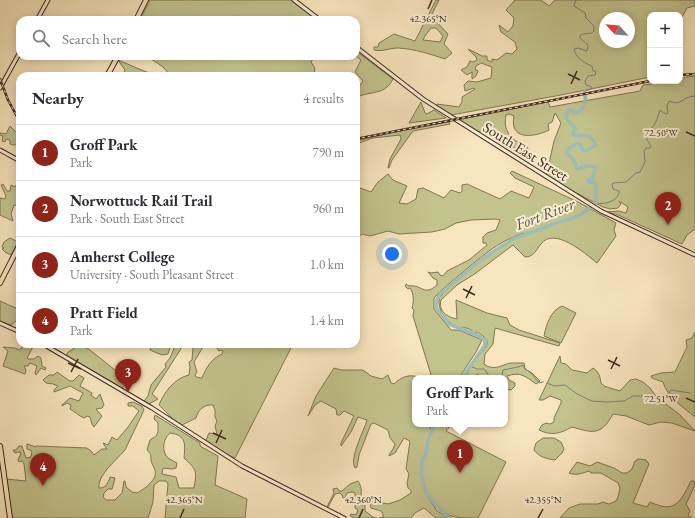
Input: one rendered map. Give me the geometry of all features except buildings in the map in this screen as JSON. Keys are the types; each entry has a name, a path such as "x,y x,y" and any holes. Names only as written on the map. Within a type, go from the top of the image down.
{"highway":[{"path":"138,16 146,0"},
{"path":"109,72 116,60"},
{"path":"0,283 16,252"},
{"path":"0,446 10,518"}],"main road":[{"path":"39,16 48,0"},
{"path":"294,0 315,16"},
{"name":"South East Street","path":"360,50 423,99 589,204 613,217 695,255"},
{"path":"0,88 16,59"},
{"path":"0,150 16,159"},
{"path":"0,323 16,330"},
{"path":"50,348 152,408 242,466 344,518"}],"green space":[{"path":"150,0 291,0 312,16 142,16"},
{"path":"436,0 439,0 431,16 448,34 444,44 452,53 445,59 422,52 398,48 380,51 374,50 374,47 378,47 379,43 394,34 415,41","holes":["431,28 436,28 443,36 440,42 423,40"]},
{"path":"515,0 541,0 549,6 555,0 695,0 695,6 687,8 683,15 683,12 647,12 647,78 451,115 437,106 437,104 459,107 462,102 462,97 475,89 465,91 464,85 468,81 477,82 491,78 492,67 481,63 476,66 475,69 478,71 476,76 472,79 472,72 467,75 461,70 467,67 470,61 473,62 477,60 468,49 482,56 487,56 487,60 492,62 492,59 497,60 506,53 512,54 517,49 515,42 501,32 499,25 508,32 513,26 514,18 506,10"},
{"path":"360,54 393,79 390,84 380,91 360,96 360,85 363,81 360,78 360,72 355,72 361,60"},
{"path":"118,60 146,72 124,72 125,70"},
{"path":"153,60 312,60 311,62 315,68 314,72 167,72"},
{"path":"695,76 695,229 687,235 682,244 616,214 609,214 607,212 619,211 626,213 628,207 619,201 621,204 618,208 610,209 603,207 546,177 554,141 561,123 555,113 552,122 548,124 549,130 536,135 524,135 519,133 513,124 514,116 509,114 506,115 506,127 510,136 528,148 526,153 513,147 495,135 494,132 487,134 482,130 479,132 457,119 548,102 550,107 640,91 643,85 683,84 683,78"},
{"path":"421,102 425,113 427,114 434,110 446,118 409,123"},
{"path":"449,122 450,124 413,131 392,160 389,168 390,159 401,139 400,135 373,138 360,143 360,140 411,128"},
{"path":"10,126 16,132 16,144 10,144 10,140 6,139 5,142 2,141 3,136 0,135 0,133 6,134"},
{"path":"512,171 578,202 616,223 614,230 616,236 597,263 570,243 554,238 547,239 531,256 528,257 525,257 513,245 476,273 457,285 441,300 440,304 444,313 453,318 457,319 456,300 487,313 507,318 510,325 519,330 560,343 559,346 495,328 493,344 485,354 484,364 494,368 510,363 524,363 525,369 532,373 540,381 536,384 520,374 508,376 467,375 472,364 486,347 486,339 478,333 475,332 474,334 473,331 469,329 456,326 448,321 441,311 439,302 439,298 478,262 502,246 524,236 524,233 514,236 496,246 439,292 434,298 434,309 451,330 459,330 482,340 461,375 431,375 413,316 413,295 410,288 408,289 405,286 406,284 426,290 433,288 437,285 437,280 428,272 438,272 443,276 447,271 469,260 487,245 486,243 483,243 483,237 487,233 496,230 500,220 471,220 456,223 445,229 432,232 399,234 388,231 370,236 362,234 360,235 360,188 371,192 378,182 388,174 393,180 407,186 399,203 407,204 416,199 418,189 423,188 444,198 451,190 460,193 462,191 462,185 467,184 500,199 511,191 529,198 534,187 515,178 510,173"},
{"path":"3,184 7,191 10,191 11,185 15,187 16,185 16,205 14,205 11,214 13,221 0,215 0,198 5,199 6,196 1,185"},
{"path":"10,238 16,241 16,246 11,255 2,249 4,248 2,247 4,242"},
{"path":"0,301 16,308 16,321 11,325 0,321"},
{"path":"562,306 576,313 561,343 544,336 552,314"},
{"path":"695,332 695,417 672,397 663,382 652,378 651,376 661,373 675,372 687,347 686,340 692,338"},
{"path":"3,347 20,350 21,348 32,348 27,358 34,359 38,356 41,358 42,366 46,368 45,370 41,368 36,375 35,373 37,366 30,363 28,366 24,366 26,370 25,374 3,366 8,351"},
{"path":"74,348 86,348 125,378 128,382 122,388 67,356 67,353"},
{"path":"151,348 170,348 168,354 162,355 150,350"},
{"path":"174,348 181,348 152,394 158,399 149,404 144,401 148,396 151,385 166,367 165,364 170,358"},
{"path":"193,348 202,348 194,362 197,372 195,375 196,377 202,378 205,371 215,358 222,354 223,351 219,351 217,348 291,348 235,458 223,453 206,440 209,433 217,434 215,426 217,421 213,405 207,405 198,412 196,418 182,425 174,420 159,405 164,395 175,382 189,375 189,362 192,360"},
{"path":"560,356 561,363 566,364 572,370 587,373 593,368 600,376 601,383 604,386 620,391 630,380 636,379 643,382 655,395 662,399 679,414 695,431 672,423 661,422 649,425 626,416 613,414 604,426 596,431 586,431 572,427 552,434 539,430 542,425 554,422 554,418 561,403 561,400 550,396 543,400 539,400"},
{"path":"334,368 341,370 363,370 371,376 382,379 388,375 391,383 394,384 406,376 412,376 412,427 430,427 432,429 433,427 449,427 446,431 506,462 478,518 451,516 446,514 430,500 437,511 448,518 436,518 424,508 415,513 411,518 379,518 383,517 383,514 381,511 371,508 369,500 388,504 400,500 411,493 407,483 409,474 406,469 410,441 404,438 395,453 389,456 395,444 390,438 388,430 374,423 371,424 359,455 357,467 355,468 355,451 367,420 358,417 351,432 341,446 354,416 344,411 340,415 337,415 336,409 321,401 315,405 308,416 316,396"},
{"path":"57,372 70,381 73,381 79,375 84,378 80,386 92,393 91,395 96,399 100,394 104,405 102,408 96,409 102,416 94,427 90,417 87,416 84,418 80,416 70,409 71,405 67,403 62,406 70,398 79,401 83,393 70,386 54,392 58,386 46,383 43,380 49,375 54,375"},
{"path":"508,378 515,383 515,386 511,390 508,390"},
{"path":"133,402 142,406 144,410 125,450 107,469 101,478 99,488 105,486 110,477 115,478 112,489 108,489 104,493 103,497 106,500 115,500 122,493 124,481 126,487 132,492 137,493 152,481 155,470 147,450 150,440 155,437 158,431 158,423 154,419 155,415 200,443 200,446 218,456 215,485 247,499 245,518 165,518 168,484 166,481 159,481 154,485 153,502 148,518 12,518 6,479 26,481 24,464 22,461 19,462 18,460 21,453 15,453 13,450 16,450 19,446 22,446 26,458 31,457 32,451 27,449 27,444 36,447 87,448 94,455 102,449 107,449 103,443 108,445 112,437 117,440 139,411 133,406 128,406 128,403","holes":["170,433 176,434 184,441 184,458 194,468 196,474 194,488 179,488 176,477 162,474 163,468 176,468 177,463 168,458 164,452 164,442 166,438"]},
{"path":"543,438 554,438 561,442 564,449 555,460 543,457 534,450 536,443"},
{"path":"638,459 646,460 649,464 633,503 647,507 650,502 666,507 671,506 676,504 684,495 691,481 695,481 695,485 686,504 690,511 688,515 692,518 560,518 569,508 580,504 598,504 603,502 609,504 616,501 618,497 620,488 618,483 601,473 591,473 589,471 577,474 569,473 577,462 590,466 597,462 614,468 622,473 627,473 632,469 635,461"},
{"path":"358,481 361,489 360,502 365,505 365,511 377,518 355,518 350,516 351,514 356,515 358,510 355,508 355,493 352,492 347,493 345,498 343,498 340,493 335,494 327,507 334,493 333,489 337,488 339,491 342,491 350,484"}],"waterway":[{"name":"Fort River","path":"576,0 574,6 585,13 586,18 594,26 594,31 592,33 583,34 580,36 580,38 588,45 587,51 578,48 574,49 578,57 592,66 593,71 596,71 595,75 588,76 585,81 586,85 592,87 591,89 585,91"},
{"name":"Fort River","path":"464,375 485,345 485,340 477,335 449,324 437,309 436,301 440,294 482,259 513,239 579,216 596,203 596,183 589,182 588,180 592,179 595,167 587,166 578,169 574,160 566,153 568,149 576,144 580,144 584,151 596,145 589,136 573,135 573,132 576,129 569,122 566,116 568,110 575,113 581,110 585,102 585,91"},
{"path":"596,203 606,203 615,199 619,194 619,191 613,189 612,184 626,182 636,173 640,172 645,162 644,151 646,148 650,148 651,146 645,134 655,124 660,110 666,114 668,113 667,106 669,101 677,103 691,96 695,96"},
{"path":"502,375 503,370 524,365 524,368 531,373 539,383 543,382"},
{"path":"470,366 477,369 484,369 488,375"},
{"path":"547,383 554,386 565,385 577,394 592,401 624,401 633,396 663,396 671,390 690,393"},
{"name":"Fort River","path":"434,427 422,461 421,473 425,492 442,512 450,518"}],"railway":[{"path":"683,75 695,74"},
{"path":"0,79 8,100 16,115"},
{"path":"360,138 647,82"}],"place":[{"name":"Norwottuck Rail Trail","path":"668,225"},
{"name":"Amherst College","path":"128,392"},
{"name":"Groff Park","path":"460,473"},
{"name":"Pratt Field","path":"43,486"}]}
